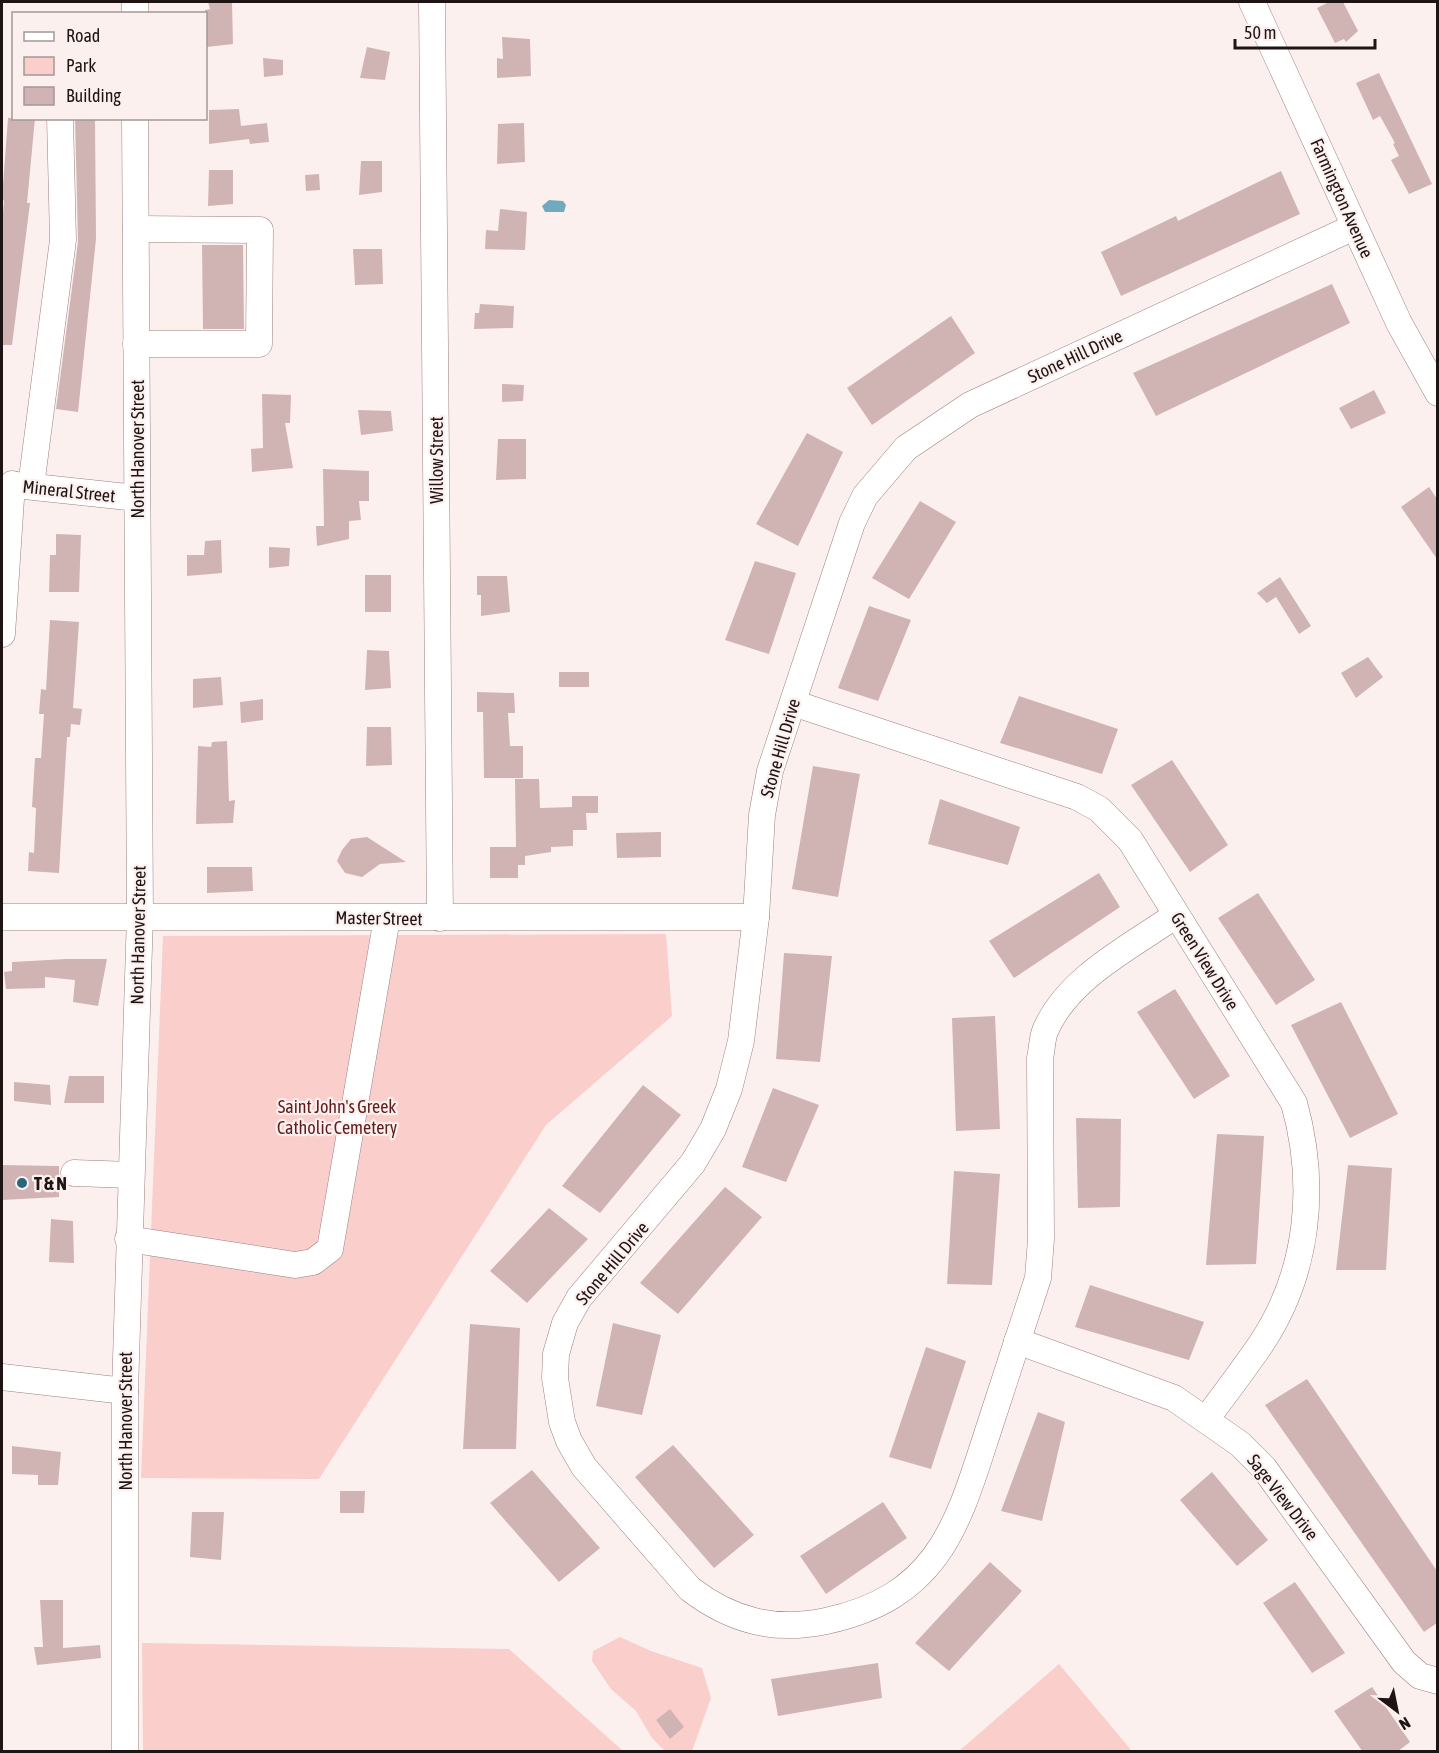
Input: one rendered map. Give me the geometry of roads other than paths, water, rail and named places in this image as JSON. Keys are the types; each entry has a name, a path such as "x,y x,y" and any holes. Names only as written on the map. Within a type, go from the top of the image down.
{"street":[{"name":"Willow Street","path":"432,2 440,918"},
{"name":"Farmington Avenue","path":"1252,2 1354,227 1437,393"},
{"path":"2,634 15,484 46,385 63,240 60,120"},
{"name":"North Hanover Street","path":"125,1752 125,1391 140,915 135,120"},
{"name":"Stone Hill Drive","path":"1176,915 1081,982 1058,1008 1044,1033 1040,1058 1041,1239 1038,1278 962,1513 952,1533 921,1573 898,1591 877,1605 842,1617 794,1627 764,1624 732,1614 708,1602 690,1589 584,1467 562,1422 555,1378 556,1354 562,1333 579,1298 667,1197 693,1163 713,1129 729,1089 741,1041 756,917 762,815 770,771 852,523 865,496 906,448 970,405 1354,227"},
{"path":"136,229 260,230 260,344 136,345"},
{"name":"Mineral Street","path":"15,484 137,498"},
{"name":"Green View Drive","path":"792,703 1077,796 1099,809 1130,840 1294,1103 1303,1135 1307,1181 1306,1224 1299,1259 1288,1294 1262,1342 1207,1418"},
{"name":"Master Street","path":"2,917 140,915 387,918 756,917"},
{"path":"128,1239 295,1265 313,1262 330,1249 387,918"},
{"path":"74,1173 131,1174"},
{"name":"Sage View Drive","path":"1017,1341 1174,1398 1207,1418 1240,1444 1264,1468 1404,1662 1420,1676 1437,1681"},
{"path":"2,1377 125,1391"}],"water":[{"path":"549,200 563,201 566,205 564,212 545,212 542,206"}],"place":[{"name":"T & N","path":"22,1183"}],"park label":[{"name":"Saint John's Greek Catholic Cemetery","path":"337,1116"}]}
